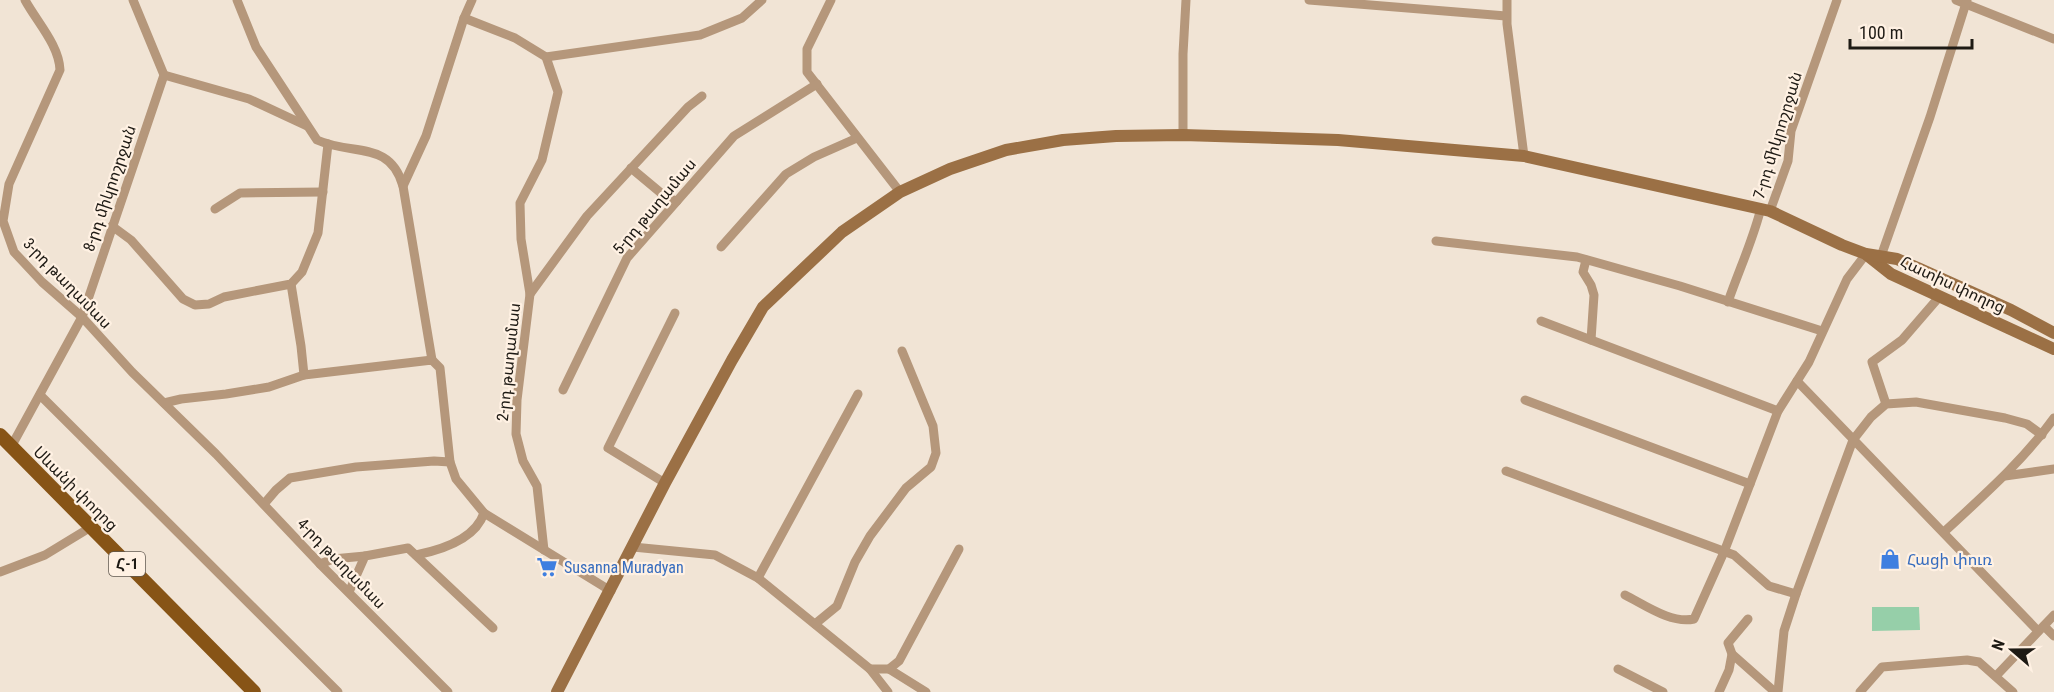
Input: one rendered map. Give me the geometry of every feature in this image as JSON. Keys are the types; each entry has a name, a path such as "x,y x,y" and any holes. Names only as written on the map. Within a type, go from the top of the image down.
{"main road":[{"name":"Հատիս փողոց","path":"557,692 665,483 763,307 842,232 900,192 950,170 1006,150 1063,140 1183,135 1338,140 1524,156 1766,210 1879,260 1891,274 2054,349"},
{"name":"Հատիս փողոց","path":"1879,260 1897,259 2011,310 2054,333"},
{"name":"Սևանի փողոց","path":"0,435 254,692"}],"street":[{"name":"3-րդ թաղամաս","path":"26,0 55,50 60,62 60,70 9,184 2,227 18,257 42,282 82,317 216,454"},
{"path":"133,0 164,75 249,99 309,127"},
{"path":"237,0 256,47 317,140 375,153 392,162 399,173 432,360 440,368 450,462 456,479 484,513 610,591"},
{"path":"403,186 426,136 464,18 472,0"},
{"path":"464,18 515,38 546,57 700,35 742,18 760,0"},
{"path":"831,0 807,49 807,72 900,192"},
{"path":"1183,135 1186,0"},
{"path":"1308,0 1506,16"},
{"path":"1507,0 1506,16 1524,156"},
{"name":"7-րդ միկրոշրջան","path":"1728,302 1742,261 1788,161 1791,131 1837,0"},
{"path":"1879,260 1930,117 1963,1 2054,39"},
{"name":"2-րդ թաղամաս","path":"544,550 537,486 523,461 516,434 517,400 530,294 521,239 520,203 542,160 558,92 546,57"},
{"name":"8-րդ միկրոշրջան","path":"11,447 82,317 164,75"},
{"name":"5-րդ թաղամաս","path":"563,390 627,258 734,136 817,84"},
{"path":"530,294 587,216 688,107 702,96"},
{"path":"722,247 786,174 813,157 857,138"},
{"path":"112,226 131,240 183,299 195,305 208,304 224,297 291,284 302,272 318,233 327,144"},
{"path":"632,168 667,198 677,201"},
{"path":"215,209 240,193 322,192"},
{"path":"1436,241 1586,260 1822,331"},
{"path":"1625,596 1670,617 1685,621 1694,619 1724,552 1778,411 1809,362 1847,279 1866,254"},
{"path":"1586,260 1583,272 1594,295 1591,340"},
{"path":"291,284 302,346 304,375"},
{"path":"1886,404 1872,362 1902,339 1940,296"},
{"path":"665,483 608,448 675,314"},
{"path":"1541,321 1778,411"},
{"path":"815,624 837,606 855,562 870,536 906,488 931,468 936,453 933,426 902,351"},
{"path":"164,403 269,387 304,375 432,360"},
{"path":"1797,381 1944,532 2041,628 2054,636"},
{"path":"758,578 858,394"},
{"path":"40,395 338,692"},
{"path":"1525,399 1750,484"},
{"path":"1776,692 1784,631 1796,594 1852,440 1871,417 1886,404 1916,402 2005,418 2027,424 2042,435"},
{"path":"1944,532 2005,476 2042,435 2054,418"},
{"name":"4-րդ թաղամաս","path":"216,454 320,564 448,692"},
{"path":"264,504 290,478 434,460 450,462"},
{"path":"2005,476 2054,469"},
{"path":"1506,471 1734,555 1769,586 1796,594"},
{"path":"416,555 456,543 475,529 482,521 484,513"},
{"path":"0,572 45,555 91,527"},
{"path":"320,564 333,559 408,548 492,628"},
{"path":"633,548 716,555 758,578 870,669 888,692"},
{"path":"889,669 899,661 913,638 959,549"},
{"path":"349,592 365,556"},
{"path":"1996,676 2054,615"},
{"path":"1748,620 1728,643 1732,654 1776,692"},
{"path":"1719,692 1729,670 1732,654"},
{"path":"1860,692 1882,667 1967,660 1979,662 2013,692"},
{"path":"870,669 889,669 926,692"},
{"path":"1618,669 1663,692"}],"green space":[{"path":"1872,607 1919,607 1920,630 1872,631"}],"place":[{"name":"Հացի փուռ","path":"1890,559"},
{"name":"Susanna Muradyan","path":"547,567"}]}
